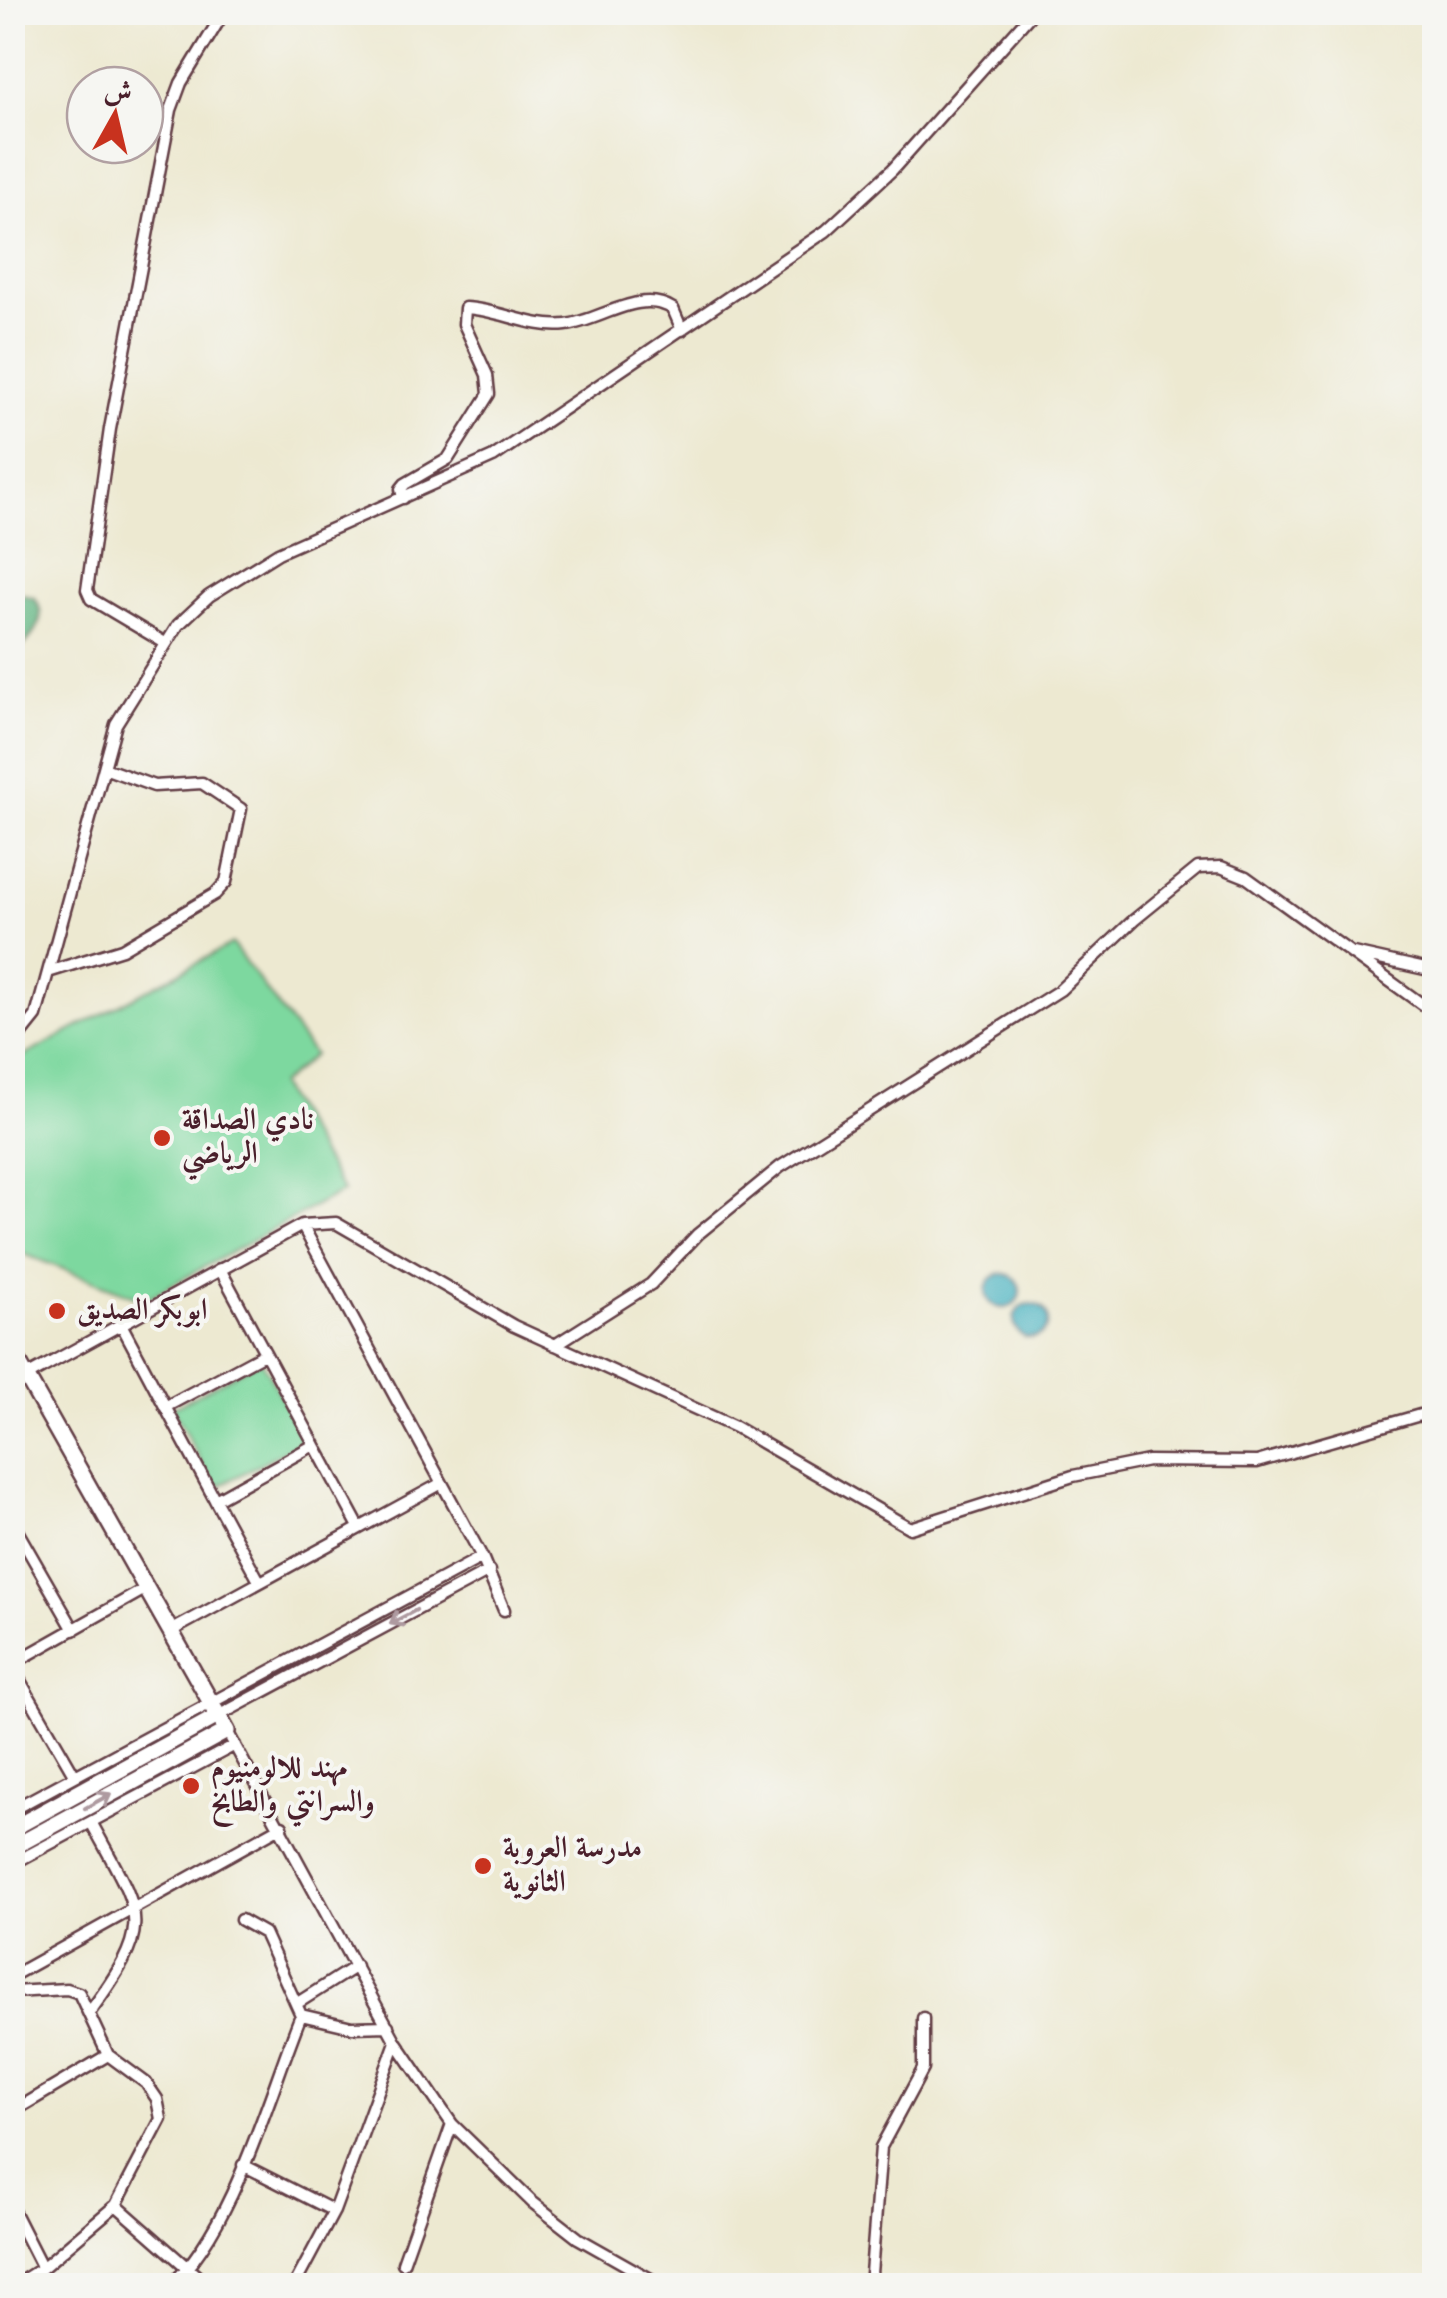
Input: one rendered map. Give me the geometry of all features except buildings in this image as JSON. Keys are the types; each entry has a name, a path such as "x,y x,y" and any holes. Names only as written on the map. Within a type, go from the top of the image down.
{"street":[{"path":"165,643 91,598 87,590 110,429 170,110 181,83 224,12"},
{"path":"12,1046 36,1016 116,724 165,643 209,596 244,572 493,457 839,219 893,169 1032,12"},
{"path":"403,498 405,484 453,452 489,394 487,376 464,324 465,308 569,325 625,306 658,302 673,309 682,330"},
{"path":"48,972 122,949 215,894 226,882 241,809 202,783 154,786 104,768"},
{"path":"554,1345 651,1284 698,1234 780,1167 1060,990 1134,920 1198,868 1221,867 1246,877 1434,1013"},
{"path":"1352,953 1434,971"},
{"path":"26,1376 302,1225 336,1222 554,1345 735,1426 910,1528 1074,1476 1148,1461 1258,1462 1434,1410"},
{"path":"302,1225 482,1557 504,1610"},
{"path":"220,1269 359,1527"},
{"path":"120,1324 260,1581"},
{"path":"12,1351 282,1826 396,2042 452,2124 578,2238 662,2286"},
{"path":"165,1407 264,1354"},
{"path":"215,1500 314,1445"},
{"path":"169,1632 442,1483"},
{"path":"12,1522 74,1630"},
{"path":"12,1810 482,1557"},
{"path":"12,1829 489,1571"},
{"path":"75,1776 12,1666 144,1589"},
{"path":"12,1864 231,1739"},
{"path":"12,1848 231,1739"},
{"path":"90,2013 130,1954 136,1905 91,1822"},
{"path":"12,1976 282,1826"},
{"path":"241,1920 264,1934 299,2010 352,2027 388,2026"},
{"path":"170,2286 188,2269 216,2227 299,2010 356,1966"},
{"path":"12,1992 74,1990 90,2013 108,2055 146,2083 157,2099 160,2119 116,2204 42,2268 14,2286"},
{"path":"870,2286 881,2147 923,2068 924,2018"},
{"path":"294,2286 334,2212 396,2042"},
{"path":"12,2112 108,2055"},
{"path":"403,2263 452,2124"},
{"path":"242,2165 334,2212"},
{"path":"116,2204 208,2286"},
{"path":"12,2209 42,2268"}],"green space":[{"path":"13,592 35,598 41,615 36,630 13,658"},
{"name":"نادي الصداقة الرياضي","path":"232,944 314,1055 279,1085 343,1191 144,1300 13,1250 13,1062"},
{"path":"261,1360 305,1440 215,1488 172,1408"}],"water":[{"path":"1003,1274 1015,1279 1020,1291 1015,1303 1003,1308 991,1303 986,1291 991,1279"},
{"path":"1031,1304 1043,1309 1048,1321 1043,1333 1031,1338 1019,1333 1014,1321 1019,1309"}],"place":[{"name":"نادي الصداقة الرياضي","path":"162,1138"},
{"name":"ابوبكر الصديق","path":"57,1311"},
{"name":"مهند للالومنيوم والسرانتي والطابخ","path":"191,1786"},
{"name":"مدرسة العروبة الثانوية","path":"483,1866"}]}
